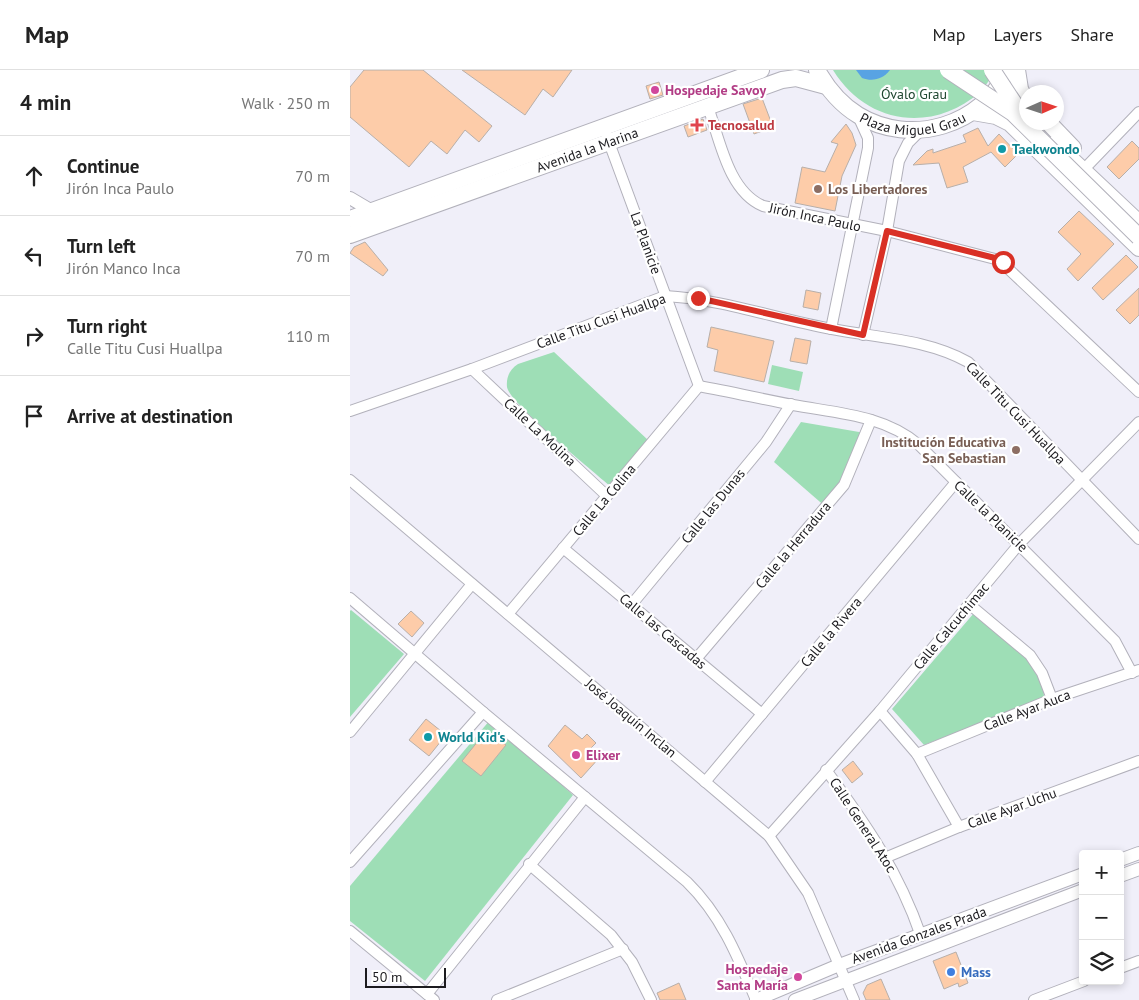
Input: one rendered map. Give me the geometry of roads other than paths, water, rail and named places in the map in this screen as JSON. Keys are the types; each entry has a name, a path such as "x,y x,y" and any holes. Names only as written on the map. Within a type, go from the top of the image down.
{"main road":[{"name":"Plaza Miguel Grau","path":"817,70 826,86 840,102 857,115 877,124 899,130 921,130 939,127 973,112 994,92 1008,70"},
{"path":"948,70 1013,113 1139,237"},
{"path":"992,70 1019,109"},
{"path":"1017,70 1019,85"},
{"name":"Avenida la Marina","path":"350,235 607,135 752,72"},
{"name":"Avenida la Marina","path":"350,219 607,135 708,107 782,80 796,78 826,86"},
{"path":"973,112 996,116 1010,123 1139,248"},
{"path":"1041,130 1139,223"},
{"path":"1056,130 1139,213"}],"street":[{"name":"Jirón Inca Paulo","path":"708,107 734,178 751,201 763,206 887,231 1000,260 1139,392"},
{"path":"1089,164 1139,112"},
{"path":"831,329 854,225 868,148 868,138 857,115"},
{"path":"863,335 887,231 899,161 908,143 921,130"},
{"name":"La Planicie","path":"607,135 699,386"},
{"path":"350,198 372,211"},
{"name":"Calle Titu Cusi Huallpa","path":"350,410 472,368 665,296 704,299 831,329 926,345 954,354 968,362 1139,539"},
{"name":"Calle La Molina","path":"472,368 607,496"},
{"name":"Calle la Planicie","path":"699,386 871,420 892,426 910,437 1020,543 1115,641 1135,671"},
{"name":"Calle La Colina","path":"508,614 699,386"},
{"name":"Calle las Dunas","path":"632,604 766,442 790,404"},
{"name":"Calle la Herradura","path":"696,659 844,485 871,420"},
{"name":"Calle Calcuchimac","path":"769,836 880,711 1020,543 1139,422"},
{"name":"José Joaquín Inclan","path":"350,480 769,836 808,893 854,1000"},
{"name":"Calle la Rivera","path":"705,782 956,482"},
{"name":"Calle las Cascadas","path":"563,548 762,714"},
{"path":"350,732 472,584"},
{"path":"350,598 698,893 730,940 756,1000"},
{"path":"970,604 1030,655 1042,673 1052,699"},
{"name":"Calle Ayar Auca","path":"916,754 1052,699 1135,671"},
{"path":"880,711 916,754 959,827"},
{"path":"350,862 483,712"},
{"name":"Calle Ayar Uchu","path":"887,857 959,827 1139,761"},
{"name":"Calle General Atoc","path":"826,770 887,857 911,908 920,936"},
{"path":"350,931 430,997 529,864 585,797"},
{"path":"1124,859 1139,853"},
{"path":"529,864 598,923 623,949 632,962 651,1000"},
{"path":"1124,875 1139,870"},
{"name":"Avenida Gonzales Prada","path":"756,1000 839,965 1079,876"},
{"name":"Avenida Gonzales Prada","path":"795,1000 845,979 1079,891"},
{"path":"497,1000 623,949"},
{"path":"1124,967 1139,961"},
{"path":"1034,1000 1079,983"}],"water":[{"path":"856,70 890,70 881,78 870,80 862,78"}],"place":[{"name":"Hospedaje Savoy","path":"655,90"},
{"name":"Tecnosalud","path":"697,125"},
{"name":"Taekwondo","path":"1002,149"},
{"name":"Los Libertadores","path":"818,189"},
{"name":"Institución Educativa San Sebastian","path":"1016,450"},
{"name":"World Kid's","path":"428,737"},
{"name":"Elixer","path":"576,755"},
{"name":"Mass","path":"951,972"},
{"name":"Hospedaje Santa María","path":"798,977"}],"park label":[{"name":"Óvalo Grau","path":"914,94"}]}
